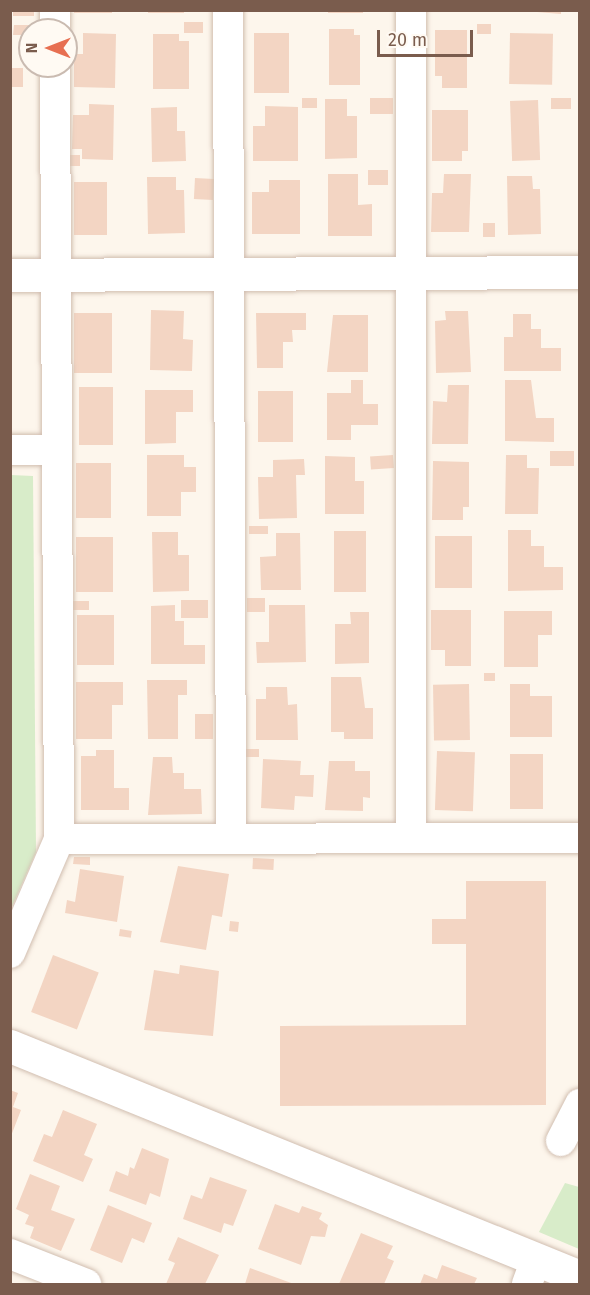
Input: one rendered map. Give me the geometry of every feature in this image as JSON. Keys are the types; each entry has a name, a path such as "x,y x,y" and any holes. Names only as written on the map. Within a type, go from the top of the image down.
{"street":[{"path":"228,10 231,838"},
{"path":"411,10 411,837"},
{"path":"10,953 59,839 55,78"},
{"path":"10,275 579,272"},
{"path":"10,450 57,450"},
{"path":"59,839 579,838"},
{"path":"10,1046 532,1272 579,1277"},
{"path":"561,1141 579,1104"},
{"path":"10,1254 86,1284"}],"green space":[{"path":"11,475 33,476 36,852 11,909"},
{"path":"565,1183 579,1187 579,1249 539,1232"}],"building":[{"path":"13,10 34,10 34,16 13,16"},
{"path":"74,10 112,10 112,13 74,13"},
{"path":"148,10 184,10 184,13 148,13"},
{"path":"328,10 363,10 363,13 328,13"},
{"path":"513,10 561,10 561,14"},
{"path":"184,22 203,22 203,33 184,33"},
{"path":"477,24 491,24 491,34 477,34"},
{"path":"14,25 18,25 18,35 13,35"},
{"path":"329,29 354,29 354,35 360,35 360,85 329,85"},
{"path":"435,30 467,30 467,88 442,88 442,76 435,76"},
{"path":"83,33 116,34 115,88 74,87 74,78 78,78 78,54 83,54"},
{"path":"254,33 289,33 289,93 254,93"},
{"path":"510,33 553,34 552,85 509,84"},
{"path":"153,34 179,34 179,41 189,41 189,89 153,89"},
{"path":"10,68 18,68 18,78 23,78 23,87 10,87"},
{"path":"302,98 317,98 317,108 302,108"},
{"path":"370,98 393,98 393,114 370,114"},
{"path":"551,98 571,98 571,109 551,109"},
{"path":"325,99 347,99 347,116 357,116 357,158 325,159"},
{"path":"538,100 540,160 512,161 510,101"},
{"path":"89,104 114,105 113,160 82,159 82,149 72,149 73,115 89,115"},
{"path":"265,106 298,107 298,161 253,161 253,126 265,126"},
{"path":"177,107 177,131 185,131 186,161 152,162 151,108"},
{"path":"432,110 468,110 468,151 462,151 462,161 432,161"},
{"path":"69,155 80,155 80,166 69,166"},
{"path":"368,170 388,170 388,185 368,185"},
{"path":"328,174 358,174 358,205 372,204 372,236 328,236"},
{"path":"444,174 471,174 469,232 431,232 432,193 443,193"},
{"path":"507,176 532,176 533,189 540,189 541,234 508,235"},
{"path":"147,177 176,177 176,190 184,190 185,233 148,234"},
{"path":"195,178 214,179 213,200 194,199"},
{"path":"269,180 300,180 300,234 252,234 252,192 269,192"},
{"path":"74,182 107,182 107,235 74,235"},
{"path":"483,223 495,223 495,237 483,237"},
{"path":"151,310 184,311 183,339 193,340 192,371 150,370"},
{"path":"445,311 468,311 471,372 436,373 435,321 446,320"},
{"path":"74,313 112,313 112,373 74,373"},
{"path":"256,313 306,313 306,330 292,330 293,342 283,342 283,368 257,368"},
{"path":"513,314 531,314 531,329 541,329 541,348 561,348 561,371 504,371 504,337 513,337"},
{"path":"333,315 368,315 368,372 327,372"},
{"path":"351,380 363,380 363,404 378,404 378,425 351,425 351,440 327,440 327,393 351,393"},
{"path":"505,380 531,380 536,418 554,418 554,442 505,441"},
{"path":"448,385 469,385 468,444 432,444 433,401 447,402"},
{"path":"79,387 113,387 113,445 79,445"},
{"path":"145,390 193,390 193,412 176,412 176,443 145,444"},
{"path":"258,391 293,391 293,442 258,442"},
{"path":"550,451 574,451 574,466 550,466"},
{"path":"147,455 184,455 184,467 196,467 196,492 181,492 181,516 147,516"},
{"path":"393,455 394,468 371,470 370,457"},
{"path":"506,455 527,455 527,468 539,468 538,514 505,514"},
{"path":"325,456 355,457 355,481 364,481 364,514 325,514"},
{"path":"304,459 305,475 296,475 297,518 259,519 258,477 273,477 273,460"},
{"path":"433,461 469,462 469,507 463,507 463,520 432,520"},
{"path":"76,463 111,463 111,518 76,518"},
{"path":"249,526 268,526 268,534 249,534"},
{"path":"508,530 531,530 531,546 544,546 544,567 563,567 563,590 508,591"},
{"path":"334,531 366,531 366,592 334,592"},
{"path":"152,532 178,532 178,555 189,555 189,591 153,592"},
{"path":"276,533 300,533 301,590 261,590 260,557 276,556"},
{"path":"435,536 472,536 472,588 435,588"},
{"path":"76,537 113,537 113,592 76,592"},
{"path":"247,598 265,598 265,612 247,612"},
{"path":"181,600 208,600 208,618 181,618"},
{"path":"72,601 89,601 89,610 72,610"},
{"path":"175,605 175,621 184,621 184,645 205,645 205,664 151,664 151,606"},
{"path":"269,605 305,605 306,662 257,663 256,642 269,642"},
{"path":"431,610 471,610 471,666 445,666 445,650 431,650"},
{"path":"504,611 552,611 552,635 538,635 538,667 504,667"},
{"path":"350,612 369,612 369,663 335,664 335,624 351,624"},
{"path":"77,615 114,615 114,665 77,665"},
{"path":"484,673 495,673 495,681 484,681"},
{"path":"331,677 361,677 365,708 373,708 373,739 344,739 344,732 331,732"},
{"path":"147,680 187,680 187,695 178,695 178,739 148,739"},
{"path":"76,682 123,682 123,705 112,705 112,739 76,739"},
{"path":"469,684 470,740 434,741 433,685"},
{"path":"510,684 530,684 530,696 552,696 552,737 510,737"},
{"path":"266,687 287,687 288,705 297,704 298,740 256,740 256,699 266,699"},
{"path":"195,714 213,714 213,739 195,739"},
{"path":"246,749 259,749 259,757 246,757"},
{"path":"96,750 114,750 114,788 129,788 129,810 81,810 81,756 96,756"},
{"path":"437,751 475,752 473,811 435,810"},
{"path":"510,754 543,754 543,809 510,809"},
{"path":"153,757 172,757 173,773 184,773 184,789 201,789 202,814 148,815"},
{"path":"263,759 301,761 300,775 314,775 313,797 295,796 294,810 261,808"},
{"path":"329,761 355,761 355,771 370,771 370,798 363,797 363,811 325,810"},
{"path":"74,857 90,857 90,865 73,864"},
{"path":"253,858 274,859 273,870 252,869"},
{"path":"178,866 229,874 222,917 212,915 206,950 160,942"},
{"path":"80,869 124,876 117,922 65,913 67,900 75,902"},
{"path":"466,881 546,881 546,1105 280,1106 280,1026 466,1025 466,944 432,944 432,919 466,919"},
{"path":"230,921 239,922 238,932 229,931"},
{"path":"120,929 132,931 131,938 119,936"},
{"path":"53,955 99,973 77,1030 31,1012"},
{"path":"180,965 219,971 213,1036 144,1030 154,970 179,974"},
{"path":"10,1090 18,1093 13,1107 21,1110 11,1136"},
{"path":"63,1110 97,1124 84,1155 93,1159 83,1182 33,1161 44,1134 52,1137"},
{"path":"142,1148 169,1159 160,1197 150,1193 146,1205 109,1191 116,1171 128,1176 130,1167 134,1169"},
{"path":"30,1174 60,1186 51,1210 75,1219 61,1251 30,1238 34,1227 25,1224 29,1215 16,1209"},
{"path":"210,1177 247,1190 233,1226 224,1223 221,1233 183,1219 191,1195 202,1199"},
{"path":"275,1204 299,1213 302,1206 322,1213 319,1219 328,1225 325,1237 311,1236 301,1265 258,1249"},
{"path":"108,1205 152,1223 144,1243 132,1238 122,1263 90,1250"},
{"path":"361,1233 393,1246 387,1258 394,1261 384,1284 339,1284"},
{"path":"178,1237 219,1255 205,1284 166,1284 175,1263 168,1260"},
{"path":"442,1265 477,1278 474,1284 420,1284 424,1274 437,1279"},
{"path":"250,1268 294,1284 245,1284"}]}
